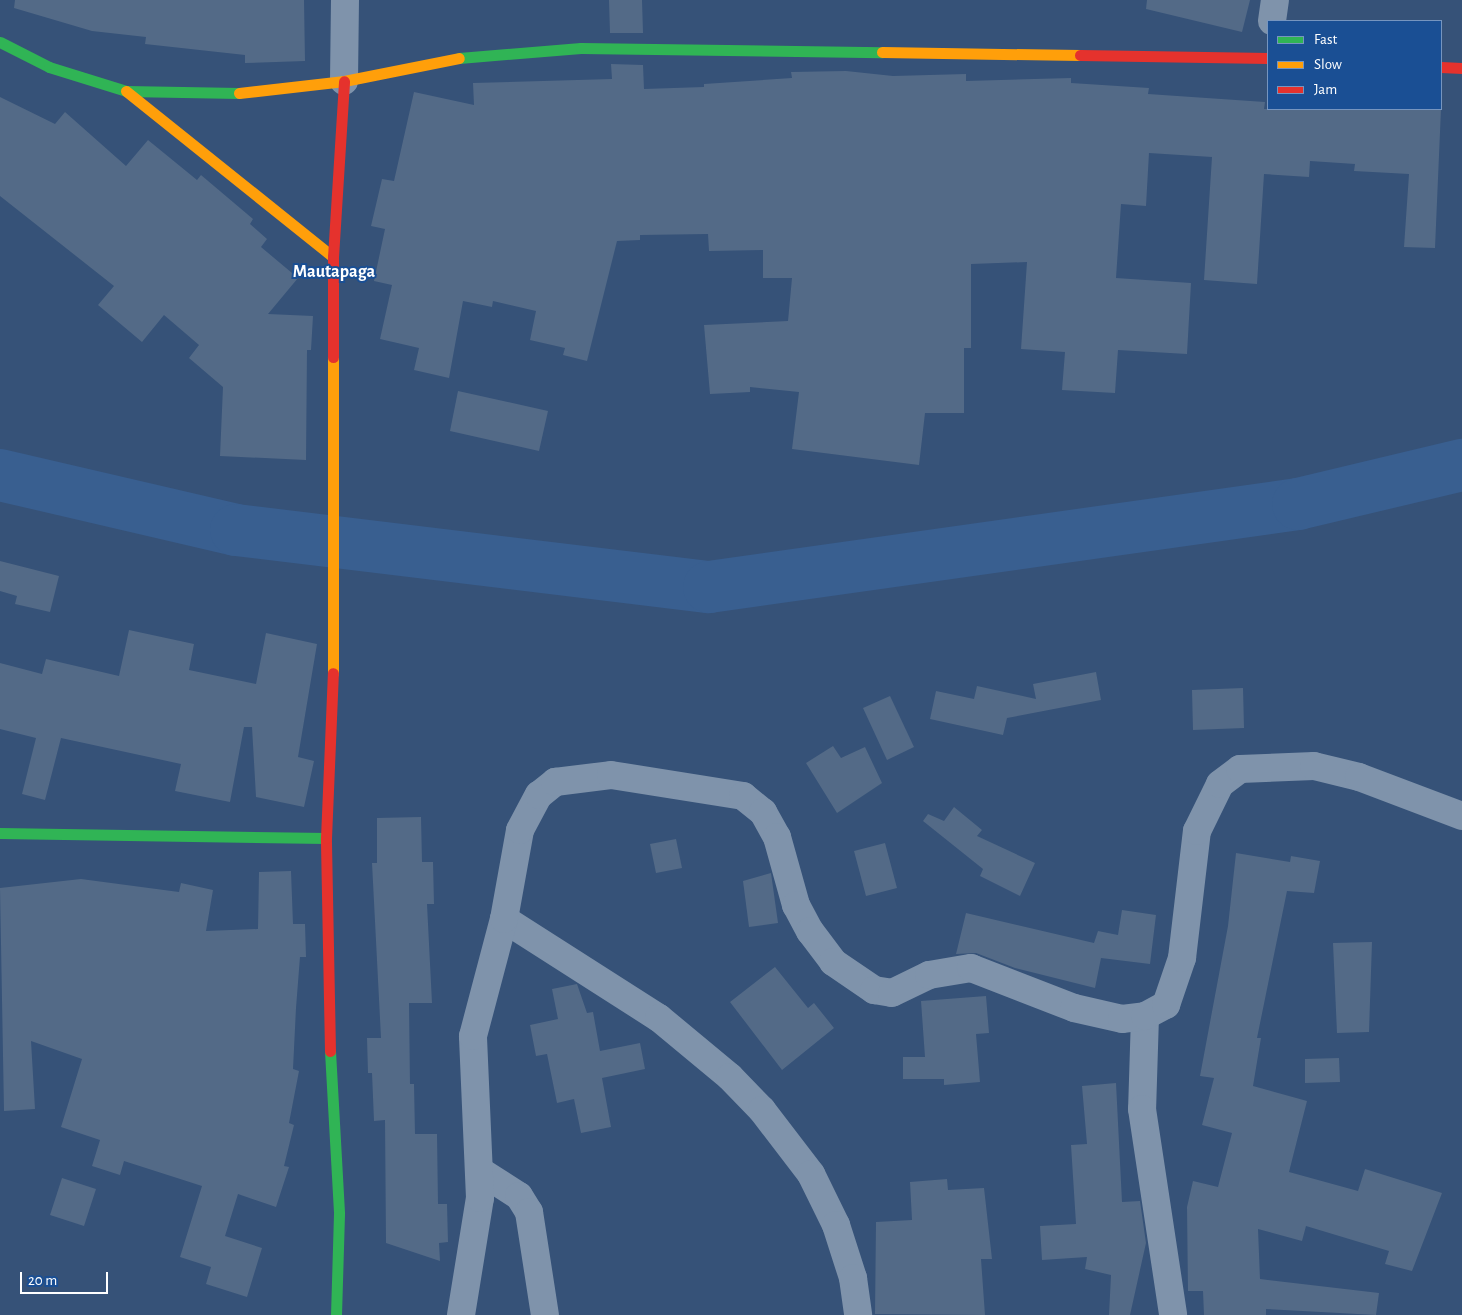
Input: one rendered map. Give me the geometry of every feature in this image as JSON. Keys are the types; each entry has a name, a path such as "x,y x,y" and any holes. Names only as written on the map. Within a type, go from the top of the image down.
{"main road":[{"path":"0,42 49,67 126,91 242,93 344,81 462,57 581,48 1267,53"},
{"path":"1442,66 1462,68"},
{"path":"336,1315 339,1214 330,1058 326,838 333,743 331,634 336,400 333,257 342,165 344,81"},
{"path":"126,91 333,257"},
{"path":"0,833 326,838"}],"street":[{"path":"344,81 345,0"},
{"path":"1272,20 1275,0"},
{"path":"461,1315 476,1244 480,1171 473,1036 504,919 520,830 539,795 555,782 611,775 718,789 743,796 763,812 777,837 796,905 810,931 856,982 892,993 929,975 972,968 1097,1015 1144,1016 1166,1005 1176,983 1197,831 1220,784 1240,769 1314,766 1359,777 1462,816"},
{"path":"504,919 659,1018 730,1077 762,1110 811,1174 836,1225 853,1278 858,1315"},
{"path":"1144,1016 1142,1109 1174,1315"},
{"path":"480,1171 518,1196 529,1212 545,1315"}],"building":[{"path":"15,0 304,0 305,61 245,63 245,55 145,44 146,37 92,31 14,8"},
{"path":"609,0 642,0 643,33 610,33"},
{"path":"1147,0 1250,0 1242,32 1146,9"},
{"path":"611,64 643,65 644,89 704,87 704,84 792,78 791,72 846,71 893,76 966,74 966,81 1071,78 1071,83 1149,88 1148,94 1265,102 1264,109 1267,110 1441,110 1435,248 1404,247 1409,174 1354,171 1355,164 1310,161 1309,177 1264,174 1257,284 1204,280 1212,157 1149,153 1146,206 1121,204 1116,278 1191,283 1187,354 1118,350 1115,393 1062,390 1065,352 1021,349 1027,262 971,264 971,348 964,348 964,413 925,413 919,465 792,449 799,392 750,387 750,392 710,394 704,325 788,321 792,278 763,278 763,250 709,251 708,234 640,235 640,240 617,241 587,361 563,355 565,348 530,340 536,311 493,301 492,307 463,301 449,378 414,370 419,348 380,339 392,285 374,281 385,229 371,226 382,179 394,181 414,92 474,105 473,83 612,79"},
{"path":"0,97 55,124 65,112 126,166 148,140 197,180 201,175 253,219 250,224 267,239 261,247 298,278 268,314 313,316 311,350 307,350 306,460 220,456 223,387 189,358 199,345 164,315 142,342 98,305 114,286 0,196"},
{"path":"458,391 548,411 539,451 450,431"},
{"path":"0,561 59,576 50,612 15,604 17,596 0,591"},
{"path":"129,630 194,644 189,670 256,684 266,633 317,644 298,757 314,761 304,807 256,797 252,727 244,727 230,802 175,791 181,764 61,738 45,800 22,794 36,738 0,729 0,663 42,674 46,659 119,676"},
{"path":"1096,672 1101,700 1007,718 1003,735 930,719 936,691 974,699 977,686 1036,699 1033,684"},
{"path":"1243,688 1244,728 1193,730 1192,690"},
{"path":"890,696 914,747 887,760 863,708"},
{"path":"833,746 841,758 865,747 882,783 837,813 806,763"},
{"path":"954,807 982,830 977,836 1035,863 1020,896 980,876 983,869 923,821 928,814 944,821"},
{"path":"421,817 422,862 433,862 434,904 427,904 432,1003 409,1003 410,1084 414,1084 415,1134 437,1134 438,1204 447,1204 448,1242 439,1243 440,1261 386,1243 385,1120 374,1121 372,1073 368,1073 367,1038 381,1038 372,863 377,863 377,818"},
{"path":"676,839 682,868 656,873 650,844"},
{"path":"885,843 897,888 866,896 854,851"},
{"path":"1236,853 1290,862 1291,856 1320,861 1314,893 1287,891 1257,1038 1261,1038 1253,1086 1307,1101 1289,1172 1358,1191 1365,1169 1442,1193 1412,1271 1385,1264 1389,1251 1306,1226 1302,1241 1258,1229 1260,1279 1379,1293 1376,1315 1266,1309 1266,1315 1204,1315 1203,1291 1188,1291 1187,1207 1193,1181 1218,1187 1232,1133 1202,1125 1214,1078 1200,1076 1228,926"},
{"path":"291,871 293,924 305,924 306,957 300,957 296,1008 293,1069 299,1071 289,1123 294,1125 284,1166 289,1167 276,1207 238,1194 225,1236 262,1248 247,1297 206,1284 211,1267 180,1257 202,1186 124,1161 120,1175 92,1166 100,1140 61,1127 82,1059 31,1041 35,1109 4,1111 0,888 81,879 179,892 181,883 213,890 206,931 258,929 259,872"},
{"path":"771,873 778,923 749,927 743,881"},
{"path":"1122,910 1156,915 1150,964 1101,958 1095,988 1015,968 976,953 956,954 966,913 1094,943 1098,931 1118,935"},
{"path":"1372,942 1369,1032 1337,1033 1333,943"},
{"path":"775,967 808,1008 814,1003 834,1028 782,1070 730,1002"},
{"path":"577,984 587,1013 593,1012 600,1051 640,1043 645,1069 602,1078 611,1127 581,1133 574,1099 557,1103 547,1054 536,1056 530,1025 558,1019 552,989"},
{"path":"986,996 989,1033 976,1034 980,1082 944,1085 944,1079 903,1079 903,1057 925,1057 921,1001"},
{"path":"1339,1058 1340,1082 1305,1083 1305,1059"},
{"path":"1116,1083 1122,1202 1140,1201 1146,1243 1130,1315 1109,1315 1111,1275 1085,1269 1087,1257 1042,1260 1040,1226 1076,1224 1071,1145 1087,1144 1082,1086"},
{"path":"62,1178 96,1189 84,1226 50,1215"},
{"path":"947,1179 948,1190 984,1188 992,1259 981,1259 985,1315 875,1314 876,1222 912,1220 910,1182"}],"waterway":[{"path":"0,475 236,530 709,587 1298,504 1462,465"}],"traffic: fast":[{"path":"0,42 49,67 126,91 239,93"},
{"path":"459,58 581,48 882,52"},
{"path":"0,833 326,838"},
{"path":"330,1051 339,1214 336,1315"}],"traffic: slow":[{"path":"882,52 1080,55"},
{"path":"239,93 344,81 459,58"},
{"path":"126,91 333,257"},
{"path":"333,357 333,673"}],"traffic: jam":[{"path":"1080,55 1267,58"},
{"path":"1442,67 1462,68"},
{"path":"333,357 333,257 344,81"},
{"path":"330,1051 326,838 333,673"}],"district":[{"name":"Mautapaga","path":"334,272"}]}
